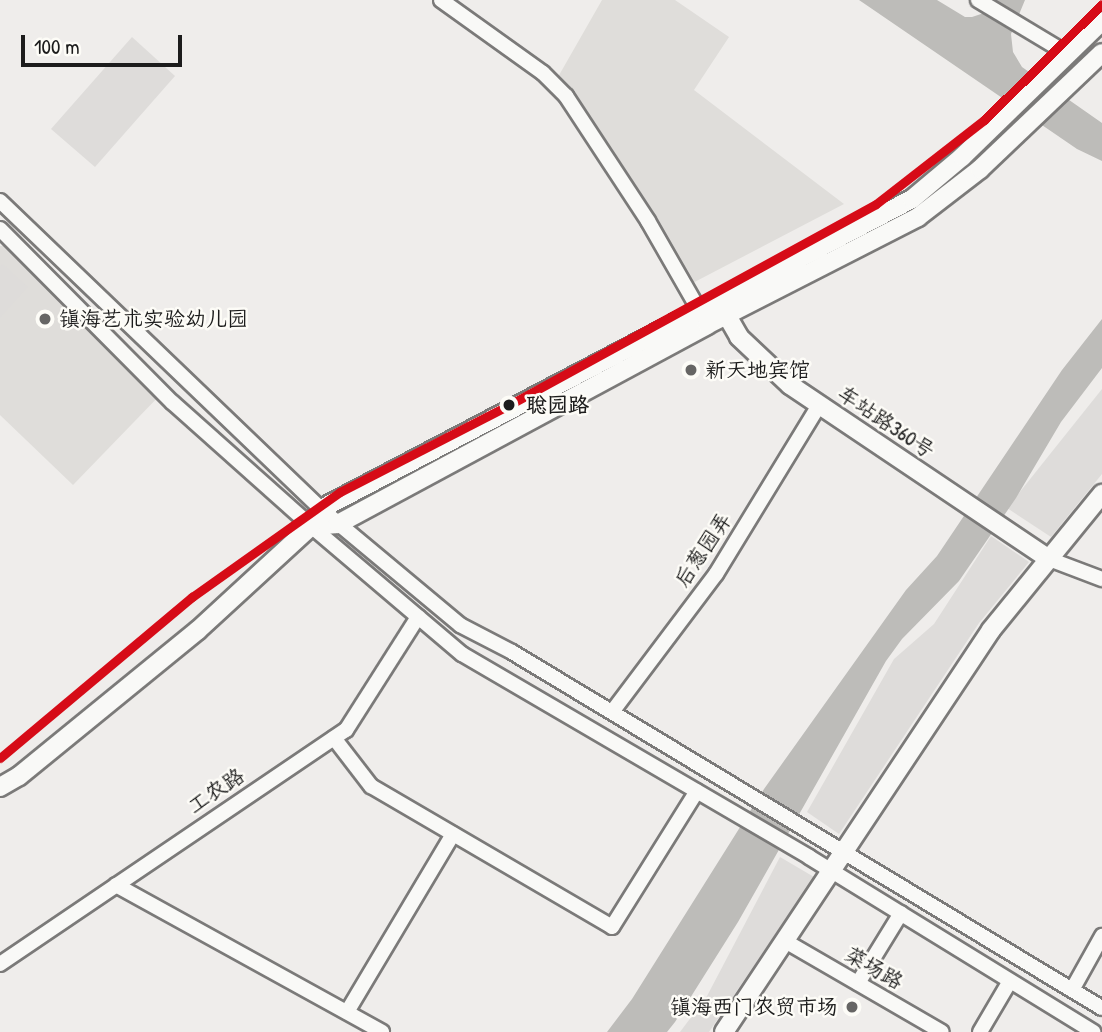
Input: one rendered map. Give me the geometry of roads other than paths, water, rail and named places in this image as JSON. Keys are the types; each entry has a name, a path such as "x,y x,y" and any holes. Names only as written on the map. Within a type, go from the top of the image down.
{"main road":[{"path":"723,308 912,199 962,158 1102,21"},
{"path":"0,787 19,776 197,631 311,526 321,509 723,308 918,217 981,169 1102,53"},
{"name":"车站路360号","path":"723,308 739,337 790,385 1049,559"},
{"path":"311,526 338,524 703,318"},
{"path":"724,1032 991,630 1102,494"}],"street":[{"path":"441,0 543,73 566,96 648,221 703,318"},
{"path":"978,0 1069,54"},
{"path":"0,201 321,509 460,625 512,652 1102,1008"},
{"path":"0,229 173,403 311,526 463,654 831,871 1094,1032"},
{"name":"后葱园弄","path":"612,712 716,574 819,405"},
{"path":"1049,559 1102,579"},
{"name":"工农路","path":"0,964 346,730 418,617"},
{"path":"334,738 371,786 612,927 697,791"},
{"path":"346,1012 453,834"},
{"path":"116,885 382,1032"},
{"path":"858,983 901,913"},
{"path":"1072,989 1102,936"},
{"name":"菜场路","path":"785,941 942,1032"},
{"path":"980,1032 1010,981"}],"place":[{"name":"镇海艺术实验幼儿园","path":"45,319"},
{"name":"新天地宾馆","path":"691,370"},
{"name":"聪园路","path":"509,405"},
{"name":"镇海西门农贸市场","path":"852,1007"}]}
